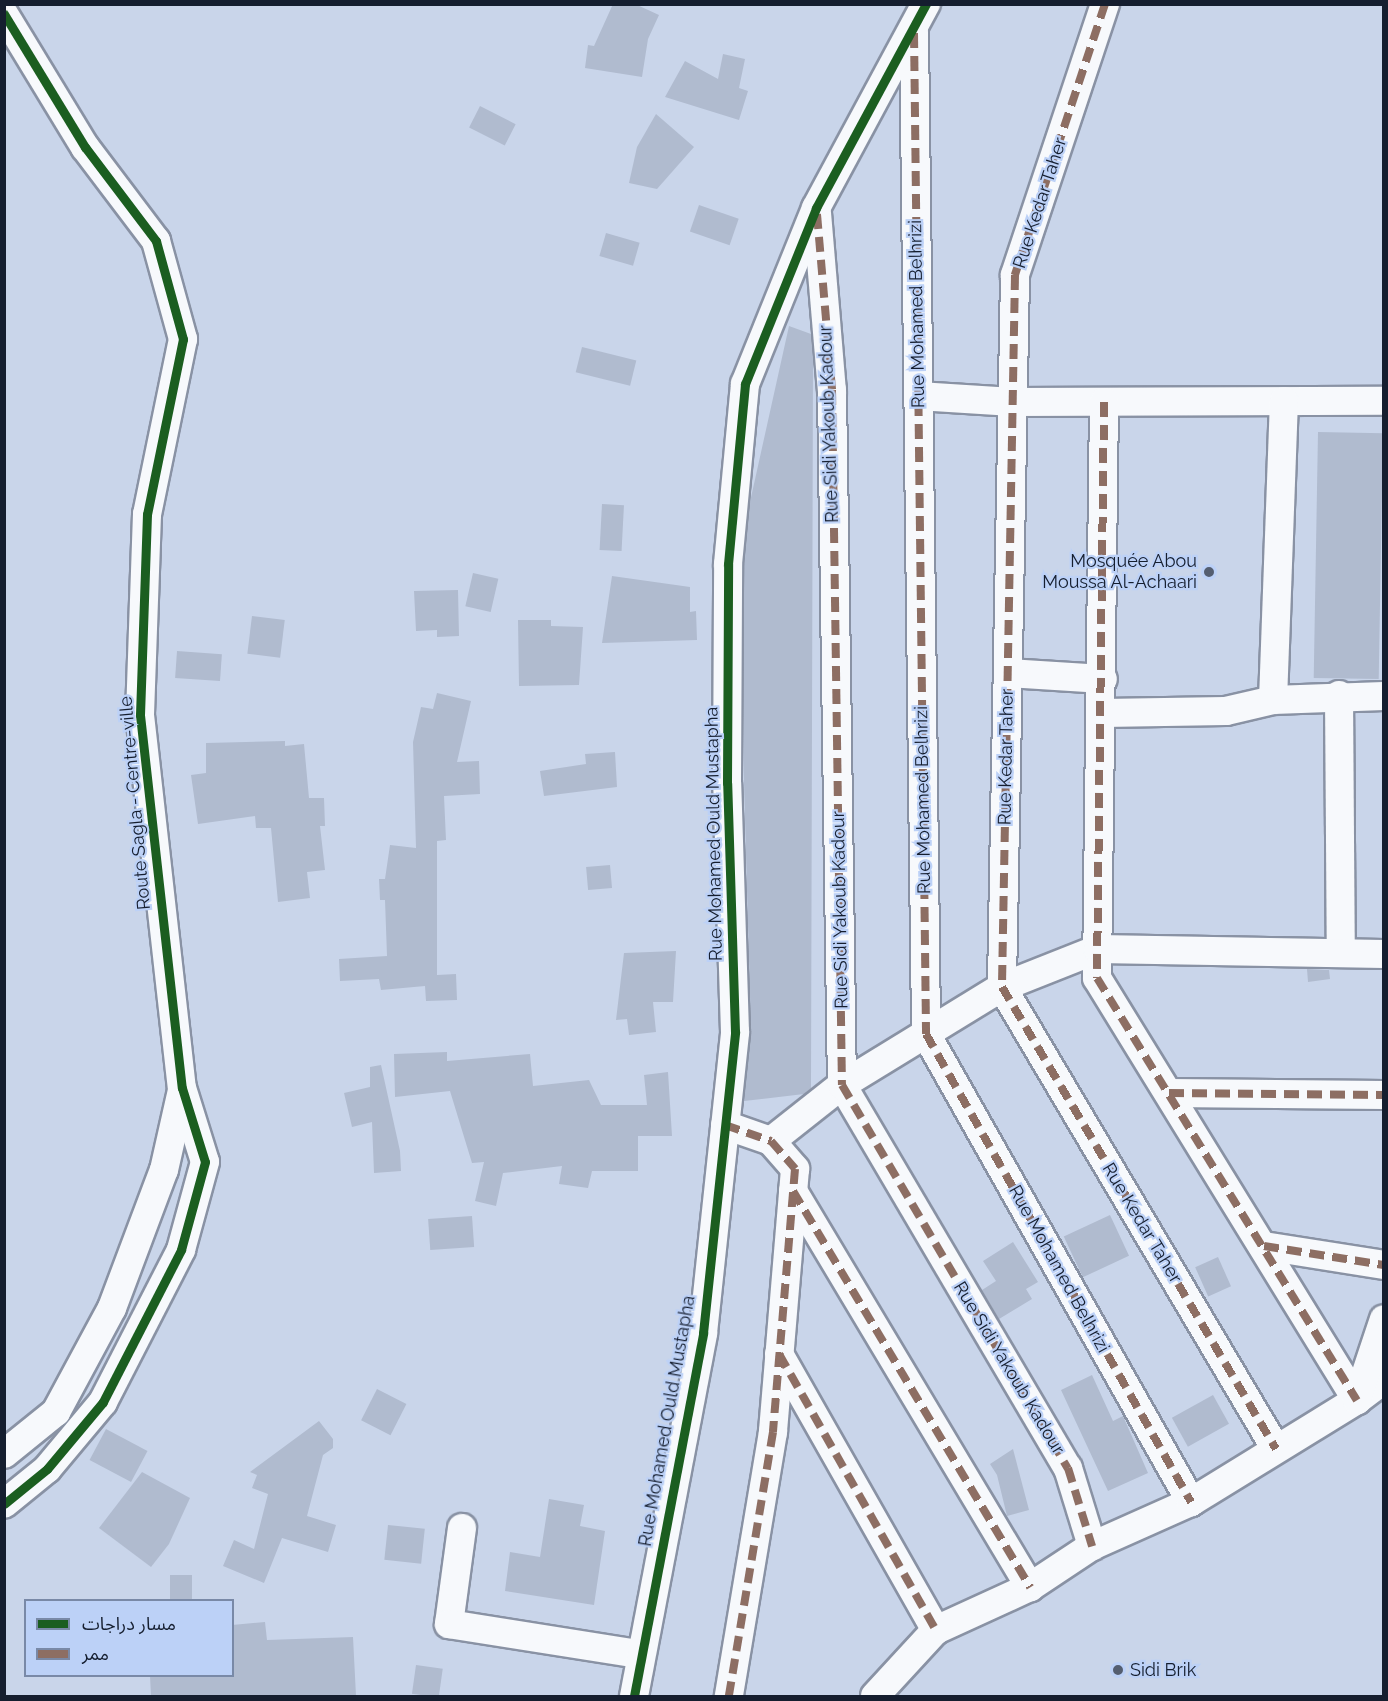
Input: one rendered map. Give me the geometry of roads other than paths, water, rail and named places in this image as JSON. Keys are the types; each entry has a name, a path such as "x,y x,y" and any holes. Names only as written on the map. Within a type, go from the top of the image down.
{"street":[{"name":"Rue Kedar Taher","path":"1105,4 1015,275 1002,987 1276,1449"},
{"name":"Route Sagla - Centre-ville","path":"4,14 85,147 156,241 183,339 147,514 140,715 182,1088 205,1162 181,1250 102,1402 47,1469 4,1504"},
{"name":"Rue Mohamed Ould Mustapha","path":"634,1696 639,1654 703,1333 735,1032 728,783 728,564 745,384 816,208 920,17"},
{"name":"Rue Mohamed Belhrizi","path":"920,17 918,396 926,1034 1191,1502"},
{"name":"Rue Sidi Yakoub Kadour","path":"816,208 832,390 842,1085 1068,1468 1092,1546"},
{"path":"918,396 1013,402 1383,401"},
{"path":"1273,700 1284,401"},
{"path":"1104,402 1103,712 1097,978 1357,1400"},
{"path":"1008,673 1103,679"},
{"path":"1339,695 1341,953"},
{"path":"1103,712 1226,711 1273,700 1339,695 1383,696"},
{"path":"771,1141 842,1085 1002,987 1098,949 1383,954"},
{"name":"Route Sagla - Centre-ville","path":"4,1454 56,1412 111,1308 164,1170 182,1088"},
{"path":"1168,1093 1383,1095"},
{"path":"725,1125 771,1141 795,1169 773,1432 729,1696"},
{"path":"794,1191 1030,1587"},
{"path":"1264,1246 1383,1265"},
{"path":"1357,1400 1383,1318"},
{"path":"780,1354 936,1630"},
{"path":"874,1696 936,1630 1030,1587 1092,1546 1191,1502 1357,1400 1383,1380"},
{"path":"462,1528 449,1624 639,1654"}],"place":[{"name":"Mosquée Abou Moussa Al-Achaari","path":"1209,572"},
{"name":"Sidi Brik","path":"1118,1670"}]}
